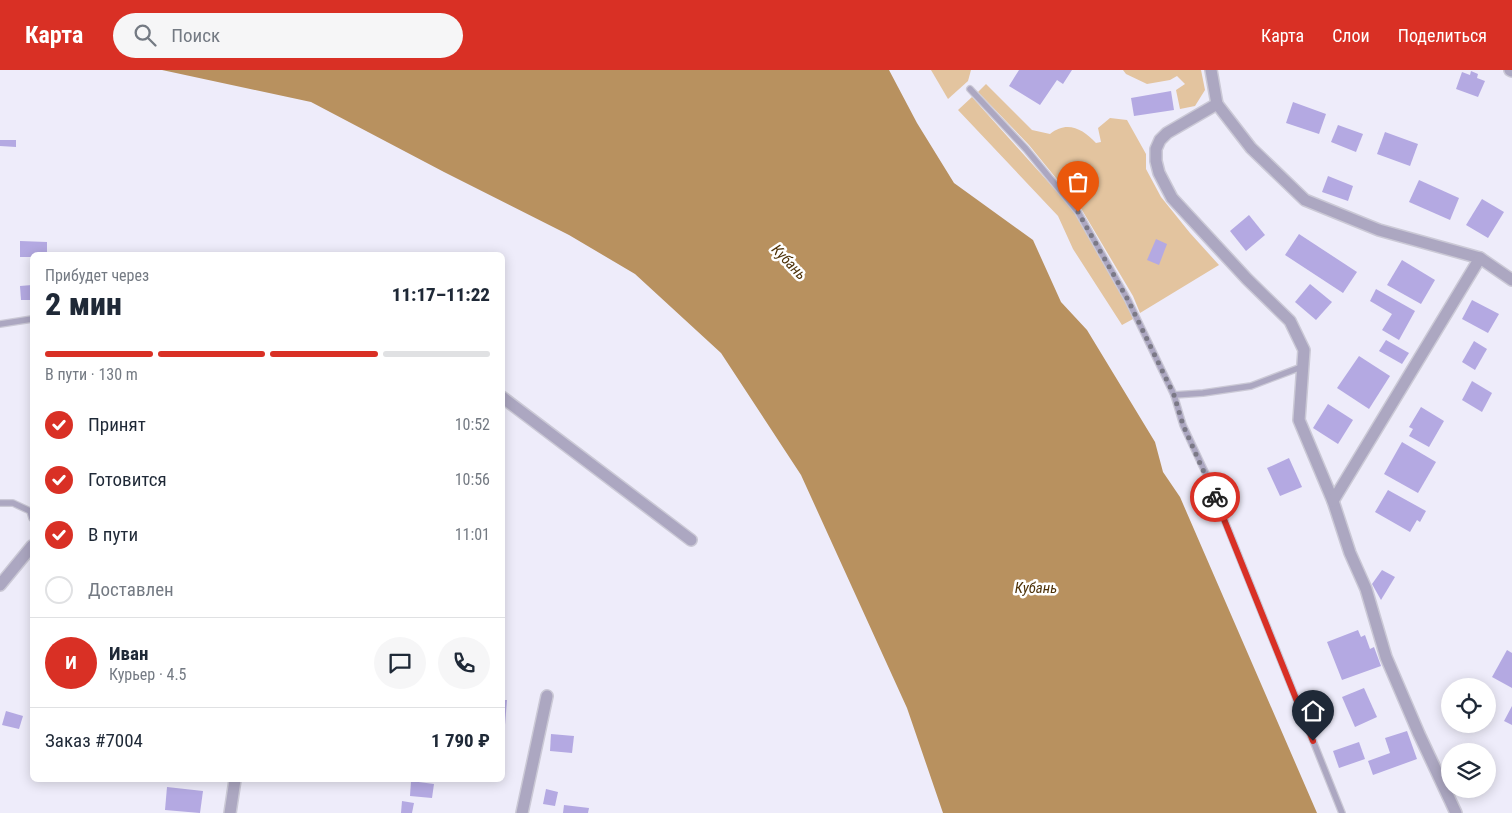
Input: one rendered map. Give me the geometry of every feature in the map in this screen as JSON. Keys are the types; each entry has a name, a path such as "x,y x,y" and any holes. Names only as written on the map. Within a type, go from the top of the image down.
{"street":[{"path":"1211,70 1217,104 1251,148 1305,200 1379,230 1480,258 1512,280"},
{"path":"1217,104 1160,140 1156,149 1159,173 1172,198 1247,279 1290,321 1304,350 1299,420 1333,501 1350,553 1366,589 1386,658 1456,813"},
{"path":"1333,501 1480,258"},
{"path":"505,399 691,540"},
{"path":"0,585 30,548"},
{"path":"522,813 547,696"},
{"path":"230,813 235,782"}],"lane":[{"path":"970,89 1026,149 1078,212 1128,300 1174,395 1183,425 1206,474 1342,813"},
{"path":"0,317 0,324 30,319"},
{"path":"1174,395 1251,386 1304,366"},
{"path":"0,503 14,503 30,511"}],"shaded area":[{"path":"931,70 971,70 968,81 948,99"},
{"path":"1123,70 1201,70 1205,90 1195,106 1180,109 1176,90 1185,84 1177,76 1170,80 1147,84 1126,74"},
{"path":"986,84 1032,130 1050,134 1063,128 1074,128 1086,134 1096,143 1101,142 1098,128 1110,118 1127,120 1146,154 1146,169 1161,197 1219,265 1140,313 1133,296 1082,210 1029,145 978,92"},
{"path":"972,97 1078,215 1127,302 1133,319 1122,325 1073,249 1058,216 958,110"}],"water":[{"name":"Кубань","path":"162,70 889,70 917,123 954,183 1033,240 1061,302 1087,330 1155,442 1163,472 1180,497 1317,813 943,813 907,708 801,475 721,353 635,274 569,235 311,102"}],"building":[{"path":"1019,70 1072,70 1063,84 1057,80 1040,105 1009,86"},
{"path":"1471,71 1478,74 1477,78 1485,81 1478,97 1456,89 1462,72 1470,75"},
{"path":"1171,91 1174,110 1134,116 1131,98"},
{"path":"1293,102 1326,114 1319,134 1286,123"},
{"path":"1338,125 1363,134 1356,152 1331,142"},
{"path":"1385,132 1418,144 1410,166 1377,154"},
{"path":"0,140 16,140 16,147 0,146"},
{"path":"1328,176 1353,186 1348,201 1322,192"},
{"path":"1419,180 1459,198 1450,220 1409,202"},
{"path":"1482,199 1504,212 1488,238 1466,225"},
{"path":"1249,215 1265,235 1246,251 1230,231"},
{"path":"1299,234 1357,272 1343,293 1285,255"},
{"path":"1156,239 1167,244 1159,265 1147,260"},
{"path":"20,241 47,242 47,252 30,252 30,257 20,257"},
{"path":"1402,260 1435,280 1421,304 1387,285"},
{"path":"1310,284 1332,302 1316,320 1295,302"},
{"path":"30,285 30,300 21,300 20,286"},
{"path":"1376,289 1415,311 1399,340 1382,330 1392,314 1370,301"},
{"path":"1472,300 1499,314 1488,333 1462,319"},
{"path":"1386,340 1409,353 1402,364 1379,351"},
{"path":"1474,341 1487,349 1475,370 1462,362"},
{"path":"1359,356 1390,376 1369,409 1337,388"},
{"path":"1472,381 1492,393 1482,412 1462,400"},
{"path":"1328,404 1353,420 1338,444 1313,428"},
{"path":"1421,407 1444,421 1429,447 1409,436 1413,429 1409,427"},
{"path":"1402,442 1436,462 1418,493 1384,474"},
{"path":"1289,458 1302,487 1280,496 1267,468"},
{"path":"1388,490 1426,511 1420,522 1417,520 1410,532 1375,512"},
{"path":"1382,570 1395,577 1381,600 1372,584"},
{"path":"1358,630 1361,637 1365,635 1370,649 1374,647 1381,666 1342,680 1327,642"},
{"path":"1507,650 1512,653 1512,688 1492,677"},
{"path":"1364,688 1377,717 1355,727 1342,697"},
{"path":"505,700 507,700 505,725"},
{"path":"1512,706 1512,725 1504,721"},
{"path":"6,711 23,716 19,729 2,725"},
{"path":"1407,731 1417,759 1373,775 1368,761 1390,753 1385,738"},
{"path":"551,734 574,736 572,753 550,751"},
{"path":"1359,742 1365,759 1339,768 1333,751"},
{"path":"411,782 434,784 432,798 410,796"},
{"path":"167,787 203,791 200,813 165,810"},
{"path":"546,789 558,792 555,806 543,804"},
{"path":"402,801 414,803 412,813 401,813"},
{"path":"564,805 589,808 588,813 563,813"}],"way so far":[{"path":"1078,212 1128,300 1174,395 1183,425 1215,497"}],"route":[{"path":"1215,497 1313,741"}]}
